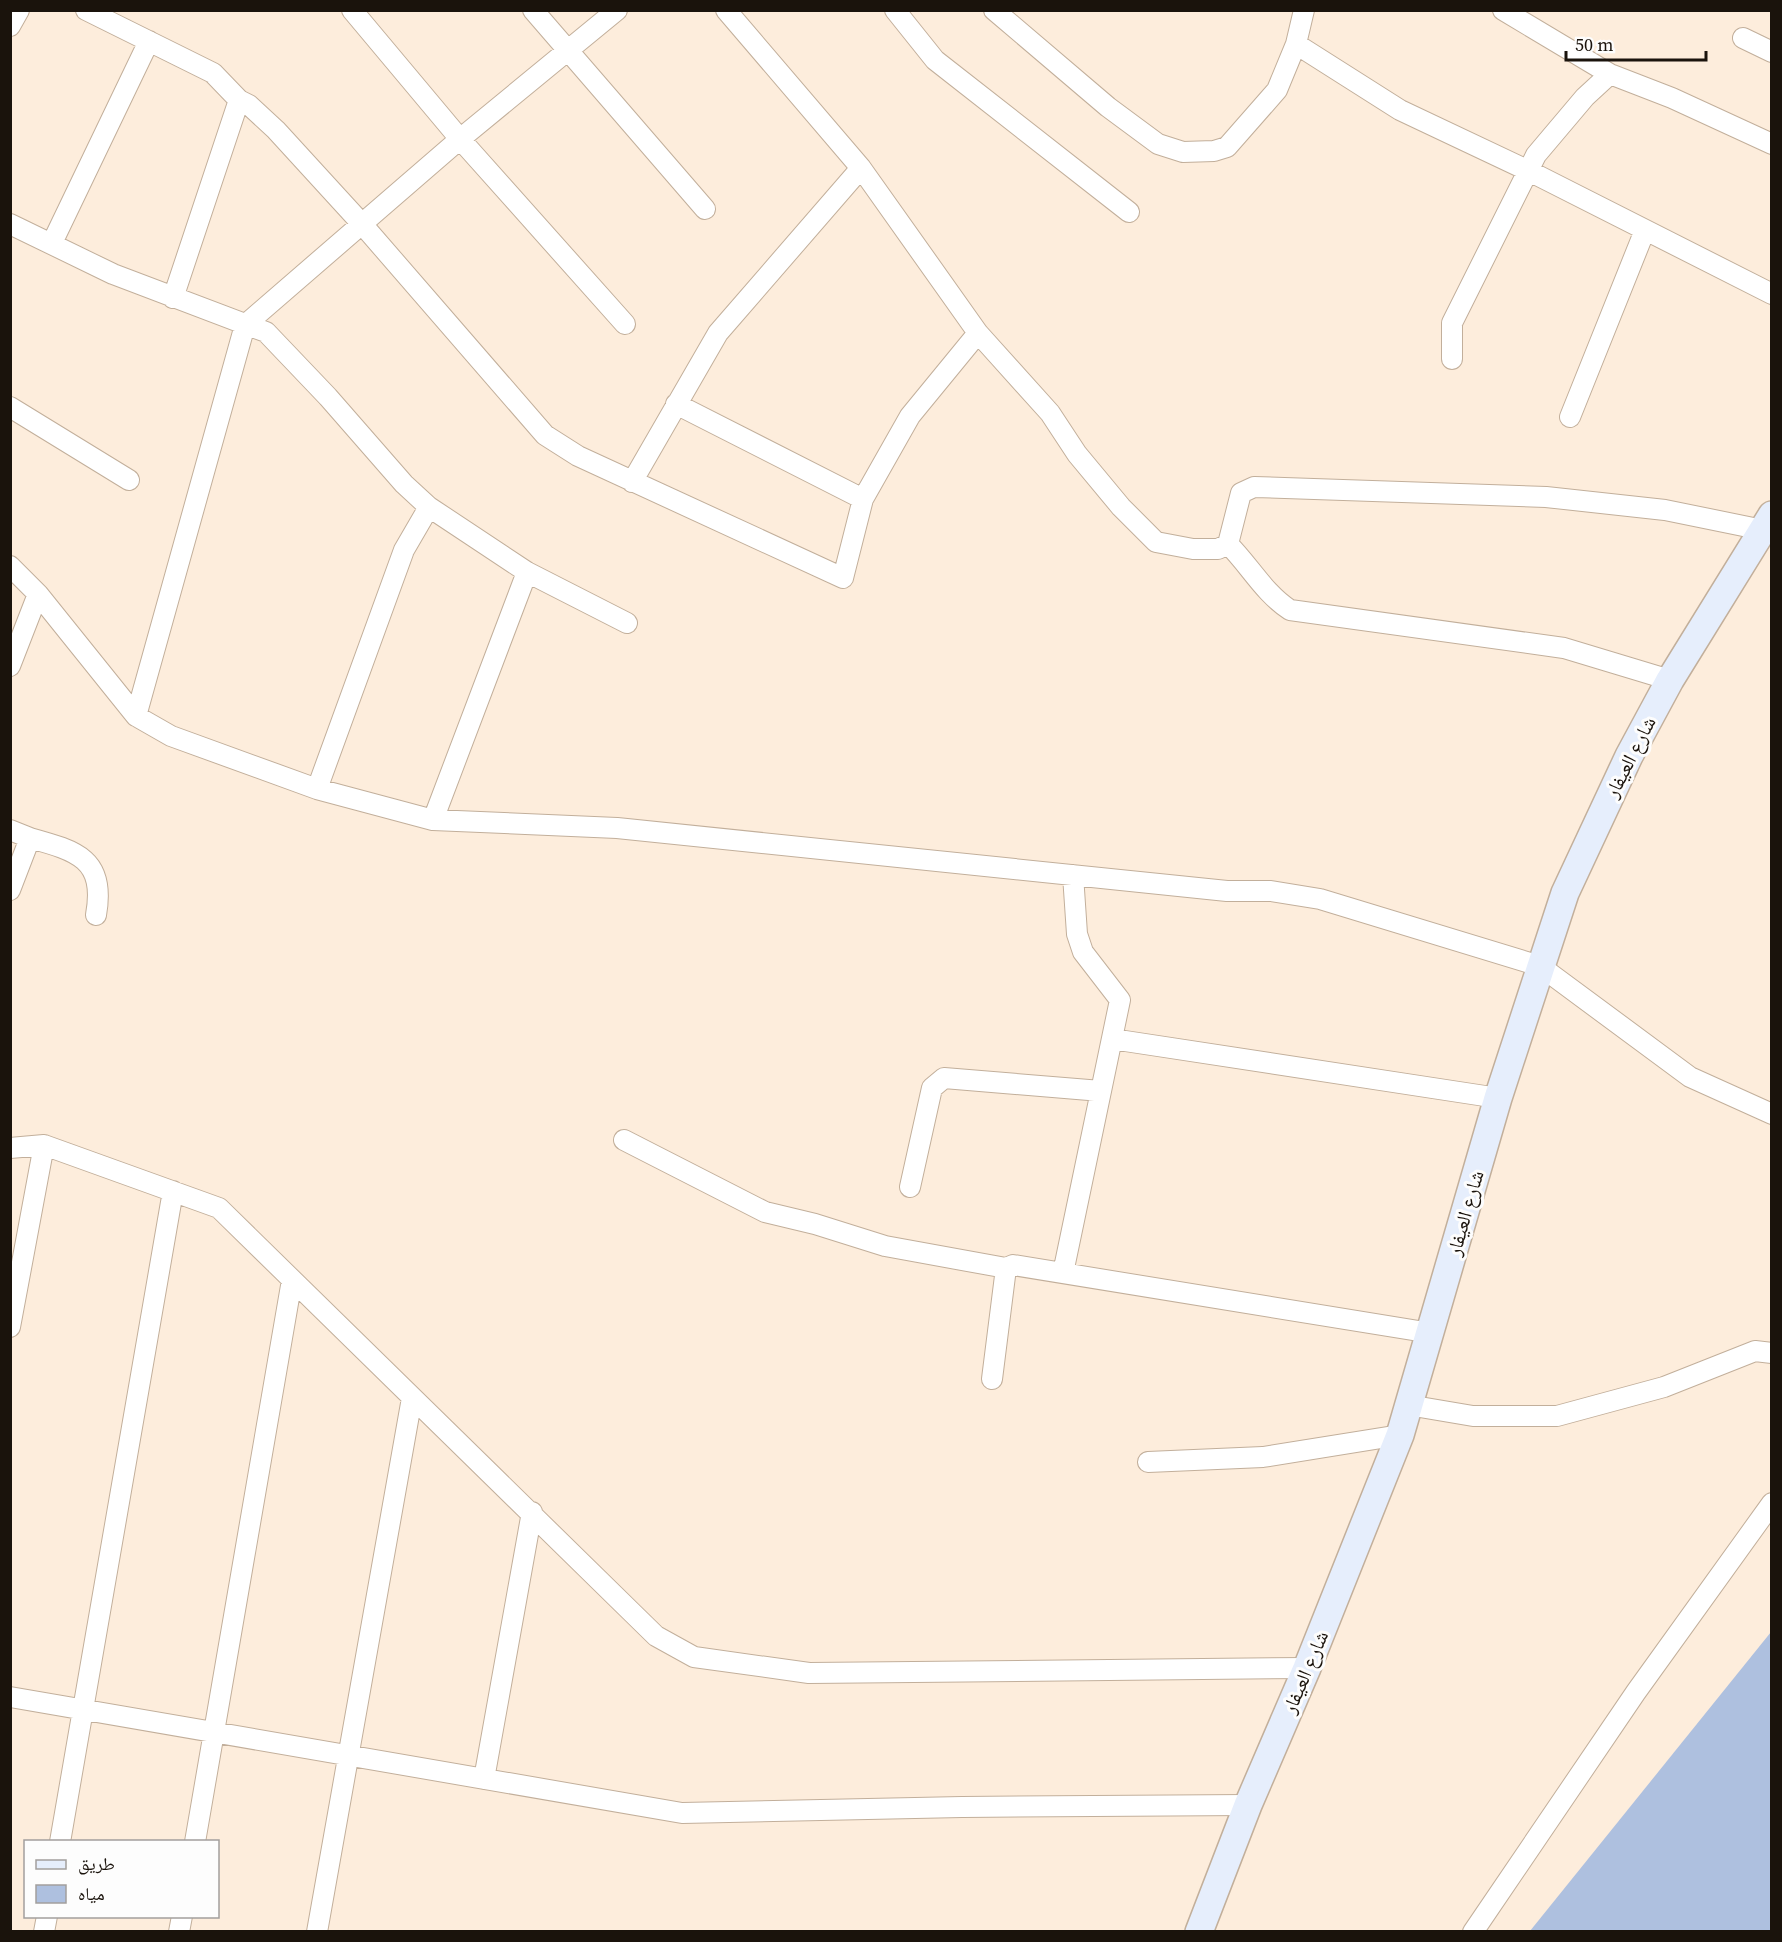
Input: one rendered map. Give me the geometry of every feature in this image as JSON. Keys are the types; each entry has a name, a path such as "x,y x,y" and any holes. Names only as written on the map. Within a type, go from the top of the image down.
{"main road":[{"name":"شارع العيفار","path":"1199,1932 1248,1805 1307,1668 1400,1435 1498,1098 1564,893 1588,838 1670,680 1767,522"}],"street":[{"path":"10,26 19,10"},
{"path":"352,10 460,140 625,324"},
{"path":"533,10 705,209"},
{"path":"136,716 245,325 460,140 617,10"},
{"path":"726,10 861,168 978,333 1050,413 1077,454 1107,491 1156,542 1193,549 1218,549 1228,544 1241,494 1254,487 1546,497 1767,522"},
{"path":"895,10 935,60 1129,212"},
{"path":"994,10 1108,107 1158,144 1183,152 1214,151 1227,147 1277,90 1296,44 1304,10"},
{"path":"1503,10 1610,74 1672,98 1772,144"},
{"path":"95,12 213,74 239,100 249,105 276,130 362,224 546,435 578,456 632,482 843,578 863,499 910,417 978,333"},
{"path":"1743,38 1772,52"},
{"path":"52,243 149,41"},
{"path":"1296,44 1400,110 1529,171 1772,294"},
{"path":"1452,359 1452,323 1536,155 1610,74"},
{"path":"173,298 239,100"},
{"path":"632,482 718,333 861,168"},
{"path":"10,224 113,274 266,332 328,397 404,484 429,507 527,572 627,623"},
{"path":"1570,417 1646,230"},
{"path":"676,404 863,499"},
{"path":"10,406 129,480"},
{"path":"317,789 404,550 429,507"},
{"path":"1228,544 1245,561 1266,591 1290,610 1564,648 1670,680"},
{"path":"10,566 38,594 136,716 171,736 317,789 433,820 616,828 1227,891 1271,891 1320,899 1540,966 1690,1077 1772,1114"},
{"path":"433,820 527,572"},
{"path":"10,666 38,594"},
{"path":"10,830 59,846 92,865 96,874 99,897 96,915"},
{"path":"10,890 30,838"},
{"path":"1063,1273 1120,1000 1083,952 1077,934 1073,875"},
{"path":"1112,1039 1498,1098"},
{"path":"910,1187 932,1088 944,1078 1101,1091"},
{"path":"624,1140 765,1212 834,1229 885,1246 1006,1268 1013,1264 1431,1333"},
{"path":"10,1327 44,1145"},
{"path":"10,1148 44,1145 219,1208 412,1398 532,1512 656,1636 694,1657 809,1673 1307,1668"},
{"path":"60,1840 173,1191"},
{"path":"992,1379 1006,1268"},
{"path":"195,1840 292,1280"},
{"path":"1408,1405 1473,1416 1557,1416 1664,1387 1755,1351 1772,1353"},
{"path":"316,1932 412,1398"},
{"path":"1148,1462 1263,1456 1400,1435"},
{"path":"1473,1932 1636,1692 1772,1503"},
{"path":"484,1779 532,1512"},
{"path":"10,1697 682,1813 962,1807 1248,1805"}],"water":[{"path":"1771,1632 1771,1931 1530,1931"}]}
